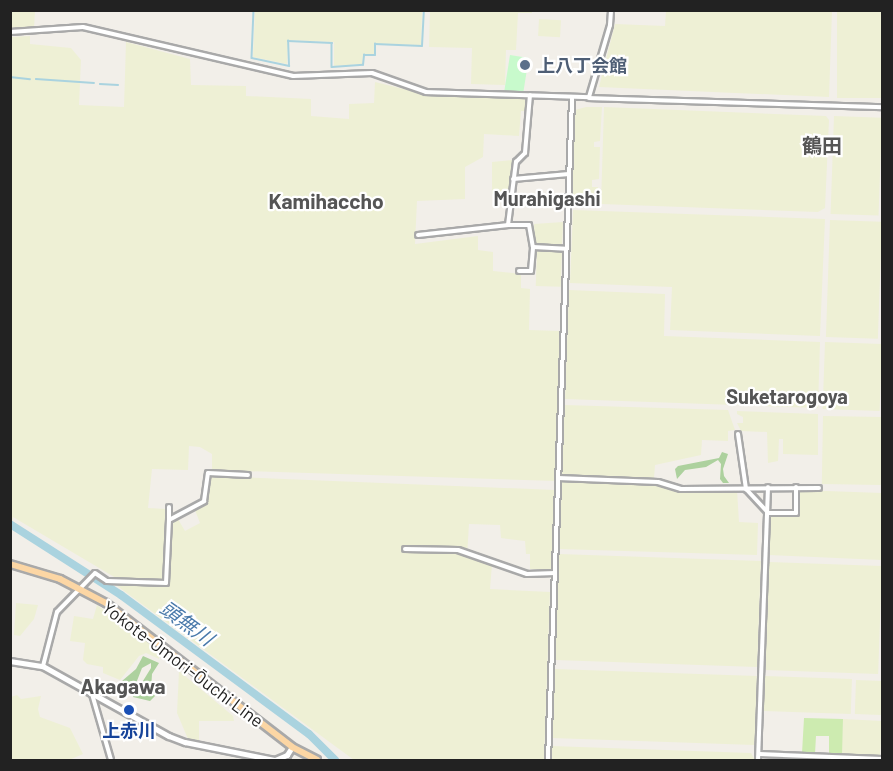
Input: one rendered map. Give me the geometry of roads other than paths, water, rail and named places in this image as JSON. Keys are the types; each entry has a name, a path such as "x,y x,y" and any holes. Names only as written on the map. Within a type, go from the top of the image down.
{"main road":[{"name":"Yokote-Ōmori-Ōuchi Line","path":"10,564 39,572 81,589 138,626 292,747 317,760"}],"street":[{"path":"589,98 610,25 611,10"},
{"path":"10,32 83,27 293,76 372,73 426,92 882,108"},
{"path":"508,225 516,162 525,153 530,95"},
{"path":"548,760 572,98"},
{"path":"513,179 540,179 569,174"},
{"path":"418,235 508,225 529,225 533,247 531,271 519,271"},
{"path":"533,247 566,249"},
{"path":"738,434 746,487 768,513 796,513 796,488"},
{"path":"169,520 204,501 208,473 248,475"},
{"path":"558,478 658,482 681,489 819,488"},
{"path":"758,760 768,487"},
{"path":"43,666 56,616 95,573 107,581 166,583 169,507"},
{"path":"405,549 458,550 526,574 555,573"},
{"path":"10,661 43,666 169,736 185,742 275,760 287,755 292,747"},
{"path":"92,694 111,760"},
{"path":"759,754 882,759"}],"waterway":[{"path":"254,10 252,58 289,66 288,41 332,43 332,67 363,65 364,55 375,55 375,44 422,46 424,10"},
{"path":"10,77 30,79"},
{"path":"36,79 94,83"},
{"path":"100,84 118,85"},
{"name":"頭無川","path":"10,524 121,595 309,734 335,760"}],"place":[{"name":"上八丁会館","path":"525,65"},
{"name":"上赤川","path":"129,710"}],"district":[{"name":"鶴田","path":"822,145"},
{"name":"Murahigashi","path":"547,198"},
{"name":"Kamihaccho","path":"326,201"},
{"name":"Suketarogoya","path":"787,396"},
{"name":"Akagawa","path":"123,686"}]}
